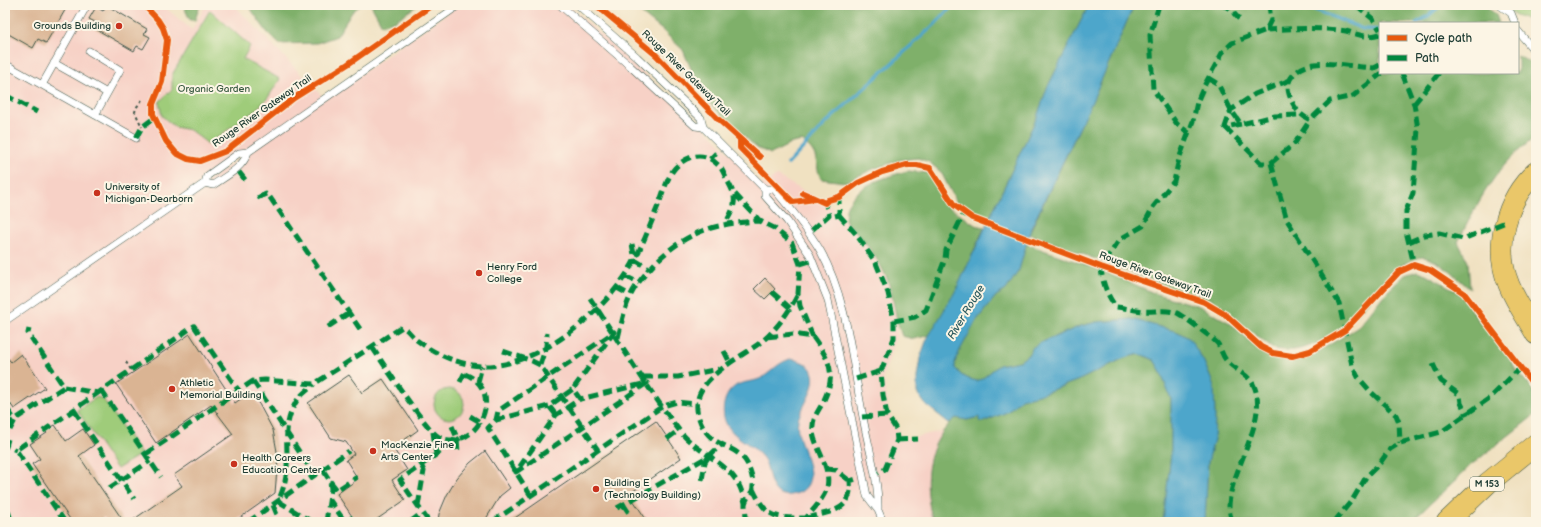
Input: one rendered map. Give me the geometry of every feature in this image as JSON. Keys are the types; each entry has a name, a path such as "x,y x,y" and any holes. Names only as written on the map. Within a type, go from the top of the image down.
{"main road":[{"path":"1536,172 1526,182 1511,205 1506,222 1502,247 1503,261 1509,286 1536,334"},
{"name":"M 153","path":"1446,522 1488,483 1533,447"}],"lane":[{"path":"42,85 87,5"},
{"path":"5,321 205,183 207,176 239,153 248,152 459,5"},
{"path":"560,5 630,66 695,126 703,127"},
{"path":"578,5 637,57 696,113 701,118 703,127 765,189 774,189 820,250 831,274 845,324 879,492 878,510"},
{"path":"1499,5 1511,12 1515,22"},
{"path":"1519,32 1536,53"},
{"path":"89,51 120,70 95,115"},
{"path":"54,63 107,93"},
{"path":"5,64 136,138"},
{"path":"205,183 213,185 237,168 245,161 248,152"},
{"path":"765,189 765,196 787,221 810,255 828,300 867,496 878,510 883,522"}],"path":[{"path":"142,100 135,112 142,127"},
{"path":"126,362 131,370"}],"shaded area":[{"name":"Henry Ford College","path":"5,5 162,5 192,30 206,5 234,5 325,99 459,5 568,5 706,129 761,185 777,176 832,207 858,234 869,248 888,282 897,322 896,339 883,376 889,413 898,428 901,440 983,422 1139,349 1165,358 1168,522 5,522","holes":["306,112 162,213 231,160"]}],"green space":[{"path":"183,5 200,5 195,20 190,20"},
{"path":"248,5 361,5 352,12 337,36 317,43 279,44 267,32"},
{"path":"371,5 418,5 396,20 382,25"},
{"path":"631,5 1089,5 1047,88 1037,117 988,221 958,205 941,172 929,162 918,158 899,160 873,169 845,182 821,179 816,158 812,150 802,141 792,143 771,154 757,148 711,105 698,85 683,50 662,30"},
{"path":"1134,5 1485,5 1496,15 1499,22 1379,22 1379,74 1519,74 1519,57 1536,66 1536,137 1510,159 1499,171 1481,198 1458,242 1468,262 1470,289 1442,265 1429,258 1419,257 1392,272 1370,300 1338,330 1313,345 1300,349 1286,350 1272,348 1210,299 1184,292 1029,234 1090,106"},
{"path":"1492,5 1536,5 1536,23"},
{"name":"Organic Garden","path":"210,10 250,46 243,59 280,79 267,99 253,112 208,144 190,130 175,127 162,116 159,102 172,89 172,75"},
{"path":"907,171 929,173 937,182 946,205 975,225 984,228 956,290 930,335 914,339 902,336 888,281 880,264 870,249 845,220 847,206 859,191 874,182"},
{"path":"1026,244 1106,272 1156,294 1199,306 1230,323 1265,355 1292,361 1311,356 1357,328 1384,295 1405,275 1417,271 1426,274 1458,292 1464,299 1480,323 1492,335 1512,361 1515,369 1531,387 1536,398 1536,414 1471,465 1411,522 1205,522 1208,462 1214,439 1214,386 1204,362 1190,339 1178,332 1131,319 1097,322 1081,326 1040,343 1033,347 1028,355 1020,361 999,365 982,379 977,381 961,375 955,368 955,362 960,350 976,321 996,296 1006,290 1019,270"},
{"path":"1140,354 1154,360 1159,368 1171,399 1171,454 1163,522 933,522 928,494 928,468 936,443 943,431 953,420 956,418 967,420 979,417 983,422 1007,412 1021,399 1038,395 1079,380 1124,358"},
{"path":"449,389 460,393 464,404 460,415 449,419 438,415 434,404 438,393"},
{"path":"97,397 103,399 141,454 117,469 77,410"}],"water":[{"name":"River Rouge","path":"1089,5 1134,5 1090,106 1031,228 1019,270 1006,290 996,296 976,321 960,350 955,362 955,368 961,375 977,381 982,379 999,365 1020,361 1028,355 1033,347 1040,343 1081,326 1097,322 1131,319 1178,332 1190,339 1204,362 1214,386 1214,439 1208,462 1205,522 1163,522 1171,454 1171,399 1159,368 1154,360 1148,357 1139,354 1124,358 1079,380 1038,395 1021,399 1007,412 983,422 979,421 979,417 967,420 956,418 949,423 926,405 917,393 917,377 920,358 927,339 956,290 1037,117 1047,88"},
{"path":"790,359 807,365 811,369 813,375 812,388 798,420 798,429 809,467 810,476 808,484 802,491 784,495 775,490 772,485 766,463 759,453 735,435 727,425 723,409 726,398 732,389 737,385 760,379 778,365"}],"building":[{"path":"5,5 68,5 46,43 38,39 33,48 5,32"},
{"name":"Grounds Building","path":"106,5 147,29 144,34 150,37 143,49 137,46 134,51 94,28 97,23 89,19 96,7 103,11"},
{"path":"765,278 775,289 765,299 754,289"},
{"path":"190,334 235,403 249,393 259,404 273,430 278,457 275,493 234,522 130,522 182,486 174,475 233,434 211,405 156,443 116,384"},
{"path":"21,354 45,388 14,409 5,396 5,355 11,362"},
{"name":"MacKenzie Fine Arts Center","path":"349,375 362,393 383,379 418,430 393,448 407,470 392,480 405,500 373,522 356,522 337,494 358,479 346,460 354,454 346,442 331,438 308,403"},
{"name":"Building E (Technology Building)","path":"656,421 681,458 629,494 648,522 509,522"},
{"path":"55,425 66,441 83,429 94,445 79,456 124,522 107,522 104,517 97,522 72,522 32,464 40,459 30,444 47,433 45,431"},
{"path":"485,451 510,488 500,496 484,522 438,522 439,514 447,495 457,478 470,463"}],"waterway":[{"path":"788,164 826,123 934,25 953,5"},
{"path":"1303,5 1363,29 1379,30"},
{"path":"1418,22 1427,17 1440,6"}],"marked path":[{"path":"1159,5 1150,35 1153,89 1177,124 1189,133"},
{"path":"1221,5 1229,8 1239,19"},
{"path":"1232,522 1229,507 1231,493 1235,478 1248,445 1257,412 1257,397 1253,384 1247,377 1226,360 1215,341 1177,313 1169,311 1143,311 1116,307 1110,298 1102,278 1101,267 1120,239 1143,226 1153,207 1174,181 1179,159 1193,121 1197,102 1204,86 1222,53 1232,43 1266,30 1271,20 1269,5"},
{"path":"1356,5 1373,19 1379,28"},
{"path":"1266,30 1302,28 1344,31 1362,36 1379,34"},
{"path":"1379,66 1374,68 1329,64 1309,65 1294,73 1289,82 1289,94 1296,109 1310,120 1330,101 1353,96 1381,74"},
{"path":"1402,74 1414,104 1418,129 1413,193 1406,211 1406,231 1414,265"},
{"path":"1414,104 1438,74"},
{"path":"1208,78 1218,84 1231,110 1241,124 1275,116 1300,115"},
{"path":"1241,124 1225,127 1231,110 1255,94 1290,80"},
{"path":"5,95 37,112"},
{"path":"136,138 142,127 154,118"},
{"path":"1225,127 1261,163 1271,163 1295,143 1310,120"},
{"path":"710,159 716,153"},
{"path":"146,454 253,381 265,380 314,384 402,327 429,349 448,358 467,364 491,366 515,361 540,351 587,319 607,299 623,279 642,245 670,175 675,168 690,158 696,156 707,157 717,164 723,171 734,197 732,212 725,224"},
{"path":"1271,163 1287,220 1339,303 1352,365 1358,377 1370,391 1396,415 1399,422 1400,443"},
{"path":"239,172 246,181"},
{"path":"257,198 266,194 269,196 360,329"},
{"path":"735,194 760,221 774,228 792,243 800,264 798,294 800,306 813,337"},
{"path":"835,216 839,215 839,197"},
{"path":"812,230 829,215 825,203"},
{"path":"894,321 915,317 926,310 945,259 946,250 964,213"},
{"path":"839,215 856,234 876,263 888,293 894,321 894,338 881,371 883,395 887,415 896,429 897,440 885,469 878,473"},
{"path":"618,338 624,312 632,293 648,271 667,252 679,243 703,231 730,224 760,221"},
{"path":"1409,242 1425,235 1439,233 1463,239 1506,222"},
{"path":"632,244 635,260 649,269"},
{"path":"800,264 813,260"},
{"path":"625,276 639,283"},
{"path":"617,288 630,295"},
{"path":"772,292 790,308"},
{"path":"747,522 745,504 753,488 748,465 743,457 737,452 708,435 698,415 697,402 702,390 710,379 721,369 759,344 768,336 792,306 798,294"},
{"path":"590,298 644,381 679,430 693,444 716,460 730,473 739,485 745,503"},
{"path":"328,327 349,313"},
{"path":"64,387 98,393 194,326 239,391"},
{"path":"5,426 64,387 28,333 29,329"},
{"path":"531,496 488,428 496,420 498,411 614,332 573,389"},
{"path":"540,365 546,346 547,333"},
{"path":"753,489 763,506 773,515 787,518 806,518 825,494 828,479 827,471 813,433 813,423 827,394 829,385 830,369 828,362 813,337 793,334 767,337"},
{"path":"372,347 415,410 439,437 453,440 465,437 475,429 482,418 485,406 484,393 478,382 465,374"},
{"path":"503,351 540,365 598,450"},
{"path":"724,351 730,363"},
{"path":"1433,364 1441,381 1460,395 1461,403 1467,415"},
{"path":"478,382 482,366"},
{"path":"1334,522 1353,499 1366,477 1380,463 1390,449 1400,443 1441,432 1491,397 1520,368"},
{"path":"643,377 678,377 719,369"},
{"path":"460,382 466,370"},
{"path":"856,379 881,371"},
{"path":"253,381 315,476"},
{"path":"556,415 549,406 573,389 580,399 556,415 516,472 647,383 580,399"},
{"path":"312,522 278,501 283,489 287,472 287,433 290,416 298,399 314,384"},
{"path":"101,390 161,477"},
{"path":"65,522 16,450 98,393"},
{"path":"492,522 663,406 677,402 697,404"},
{"path":"10,403 5,406 15,420 10,430"},
{"path":"496,420 549,406"},
{"path":"74,410 134,499"},
{"path":"862,417 887,415"},
{"path":"470,416 480,422"},
{"path":"452,426 457,438 458,453"},
{"path":"667,439 679,430"},
{"path":"433,432 436,455"},
{"path":"429,522 400,480 460,438"},
{"path":"8,439 6,446 16,450"},
{"path":"897,440 918,439"},
{"path":"617,508 709,456 721,445"},
{"path":"248,522 349,451"},
{"path":"702,480 705,462 709,456"},
{"path":"109,488 150,461"},
{"path":"418,506 424,471 421,465"},
{"path":"827,469 836,470 850,481"},
{"path":"323,470 330,481 331,489 326,522"},
{"path":"330,481 337,490 357,477"},
{"path":"807,518 839,508 848,499 850,481 859,478"},
{"path":"329,499 345,522"},
{"path":"623,504 629,513"},
{"path":"273,505 280,522"},
{"path":"8,511 11,520"},
{"path":"410,522 422,513"},
{"path":"346,522 353,517"}],"cycle path":[{"name":"Rouge River Gateway Trail","path":"144,5 158,20 163,28 167,40 162,82 153,104 153,114 166,141 176,153 188,159 200,161 226,151 294,98 348,64 432,5"},
{"name":"Rouge River Gateway Trail","path":"596,5 656,55 719,120 760,157"},
{"path":"740,140 740,148 793,202 815,199"},
{"name":"Rouge River Gateway Trail","path":"803,193 825,203 828,200 839,197 858,183 882,172 907,165 917,165 930,168 954,205 972,218 1101,267 1204,302 1226,315 1261,347 1273,353 1292,356 1310,351 1345,330 1399,272 1414,265 1430,270 1464,293 1536,388"}],"place":[{"name":"Grounds Building","path":"119,26"},
{"name":"University of Michigan-Dearborn","path":"97,193"},
{"name":"Henry Ford College","path":"479,273"},
{"name":"Athletic Memorial Building","path":"172,389"},
{"name":"MacKenzie Fine Arts Center","path":"373,451"},
{"name":"Health Careers Education Center","path":"234,464"},
{"name":"Building E (Technology Building)","path":"596,489"}]}
